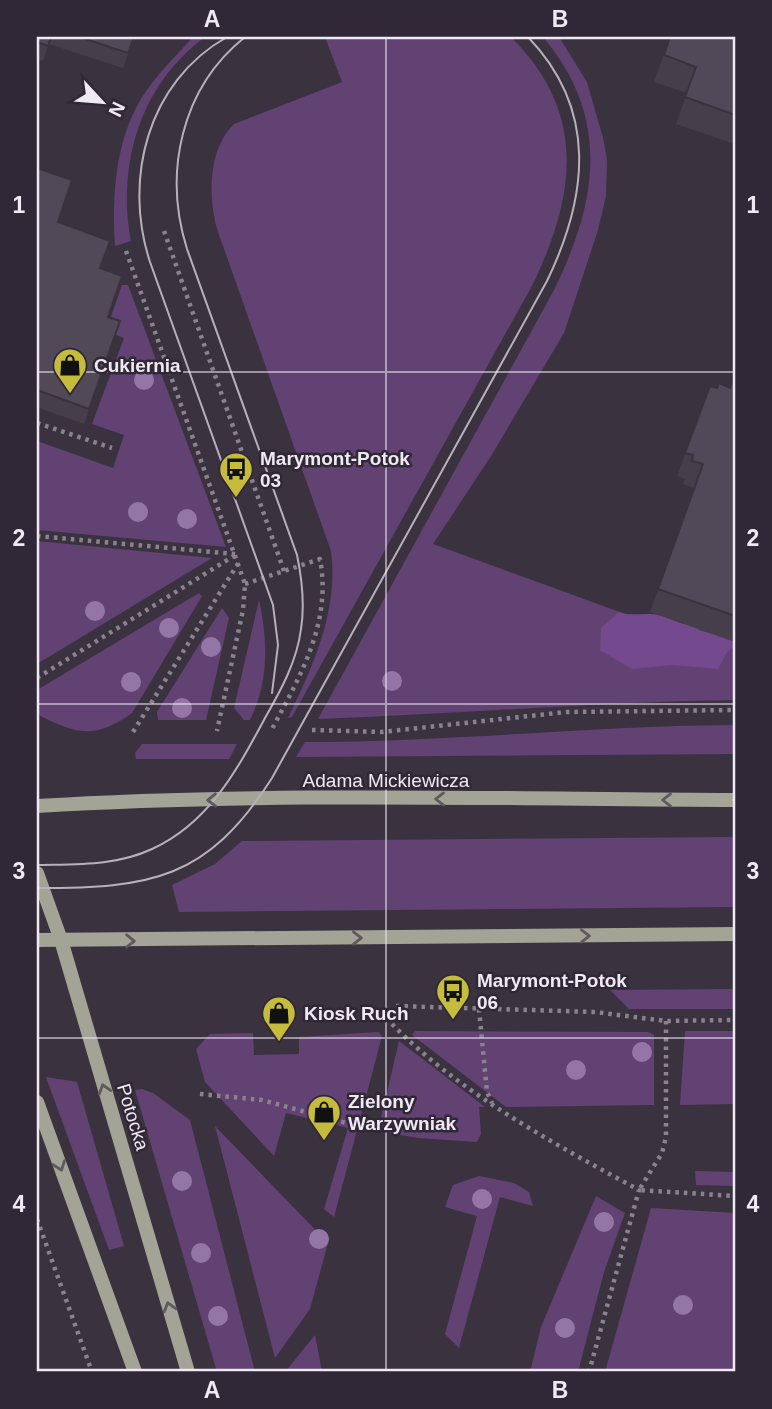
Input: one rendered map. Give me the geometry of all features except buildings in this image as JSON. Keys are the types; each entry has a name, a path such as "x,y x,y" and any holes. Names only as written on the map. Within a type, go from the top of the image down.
{"street":[{"name":"Adama Mickiewicza","path":"37,807 125,801 271,799 735,800"},
{"name":"Potocka","path":"37,873 61,940 188,1372"},
{"path":"37,940 735,934"},
{"path":"37,1102 135,1372"}],"path":[{"path":"164,231 284,571"},
{"path":"126,251 237,554 245,584 243,610 217,731"},
{"path":"37,423 113,448"},
{"path":"37,536 237,554"},
{"path":"37,678 237,554"},
{"path":"245,584 320,559 324,581 323,604 306,666 271,731"},
{"path":"133,732 239,562"},
{"path":"312,730 382,732 566,712 735,710"},
{"path":"396,1006 595,1012 666,1021 735,1020"},
{"path":"479,1009 487,1092 492,1104"},
{"path":"589,1372 639,1190 662,1153 666,1137 666,1021"},
{"path":"392,1024 409,1042 492,1104 639,1190 735,1196"},
{"path":"200,1094 262,1100 368,1129"},
{"path":"37,1219 92,1372"}],"shaded area":[{"path":"193,37 205,37 183,56 164,78 149,102 138,128 128,183 127,212 131,241 115,246 117,170 132,116 147,91"},
{"path":"325,37 511,37 536,66 553,95 563,125 567,155 565,186 558,218 548,251 533,284 292,717 288,718 315,658 328,616 331,551 217,229 212,203 212,174 219,146 234,124 342,82"},
{"path":"543,37 559,37 587,82 607,160 606,196 598,230 564,333 491,456 433,544 628,615 648,625 657,615 690,626 697,624 699,630 735,640 735,700 318,719 553,292 580,226 590,162 588,130 580,99 565,68"},
{"path":"122,285 128,285 226,547 37,530 37,441 113,468 124,435 92,424 124,338 106,331"},
{"path":"37,541 212,558 37,664"},
{"path":"199,593 202,596 132,713 106,727 84,731 74,730 37,714 37,690"},
{"path":"259,600 265,646 264,676 250,720 244,720 234,708"},
{"path":"222,608 229,618 206,720 158,720 157,712"},
{"path":"619,612 659,615 683,624 697,624 699,630 735,640 735,647 727,652 718,669 672,665 632,669 600,650 601,628"},
{"path":"735,725 735,754 296,757 305,742"},
{"path":"142,744 237,744 229,759 136,759 135,753"},
{"path":"735,837 735,907 179,912 172,885 215,864 242,841"},
{"path":"735,989 735,1009 629,1009 610,990"},
{"path":"415,1031 648,1032 654,1035 654,1105 506,1107 412,1035"},
{"path":"685,1031 735,1031 735,1104 680,1105"},
{"path":"378,1032 382,1036 334,1217 324,1209 348,1128 286,1113 274,1156 205,1082 196,1049 210,1034 253,1033 254,1055 299,1054 299,1037"},
{"path":"399,1041 485,1107 479,1107 481,1134 477,1142 418,1138 378,1131"},
{"path":"46,1077 77,1082 124,1246 109,1250"},
{"path":"142,1089 153,1093 190,1120 255,1372 217,1372 135,1090"},
{"path":"215,1126 328,1243 310,1309 275,1358"},
{"path":"695,1171 735,1172 735,1186 696,1185"},
{"path":"479,1176 514,1183 529,1192 533,1206 500,1197 459,1348 445,1334 477,1216 445,1207 453,1185"},
{"path":"596,1196 625,1213 604,1272 578,1372 530,1372 541,1327"},
{"path":"651,1208 735,1213 735,1372 605,1372"},
{"path":"315,1335 322,1372 285,1372"}],"tram line":[{"path":"227,37 200,56 177,80 160,106 148,136 141,167 139,199 142,231 150,262 273,605 278,645 272,693"},
{"path":"37,865 124,859 152,849 190,825 219,793 244,757 282,686 299,641 303,601 297,555 187,249 177,191 178,162 192,106 223,58 245,37"},
{"path":"37,888 113,885 144,880 173,871 199,858 224,838 248,812 272,778 547,281 561,249 577,186 579,154 576,124 566,94 551,65 528,37"}],"place":[{"name":"Cukiernia","path":"70,395"},
{"name":"Marymont-Potok 03","path":"236,499"},
{"name":"Marymont-Potok 06","path":"453,1021"},
{"name":"Kiosk Ruch","path":"279,1043"},
{"name":"Zielony Warzywniak","path":"324,1142"}]}
